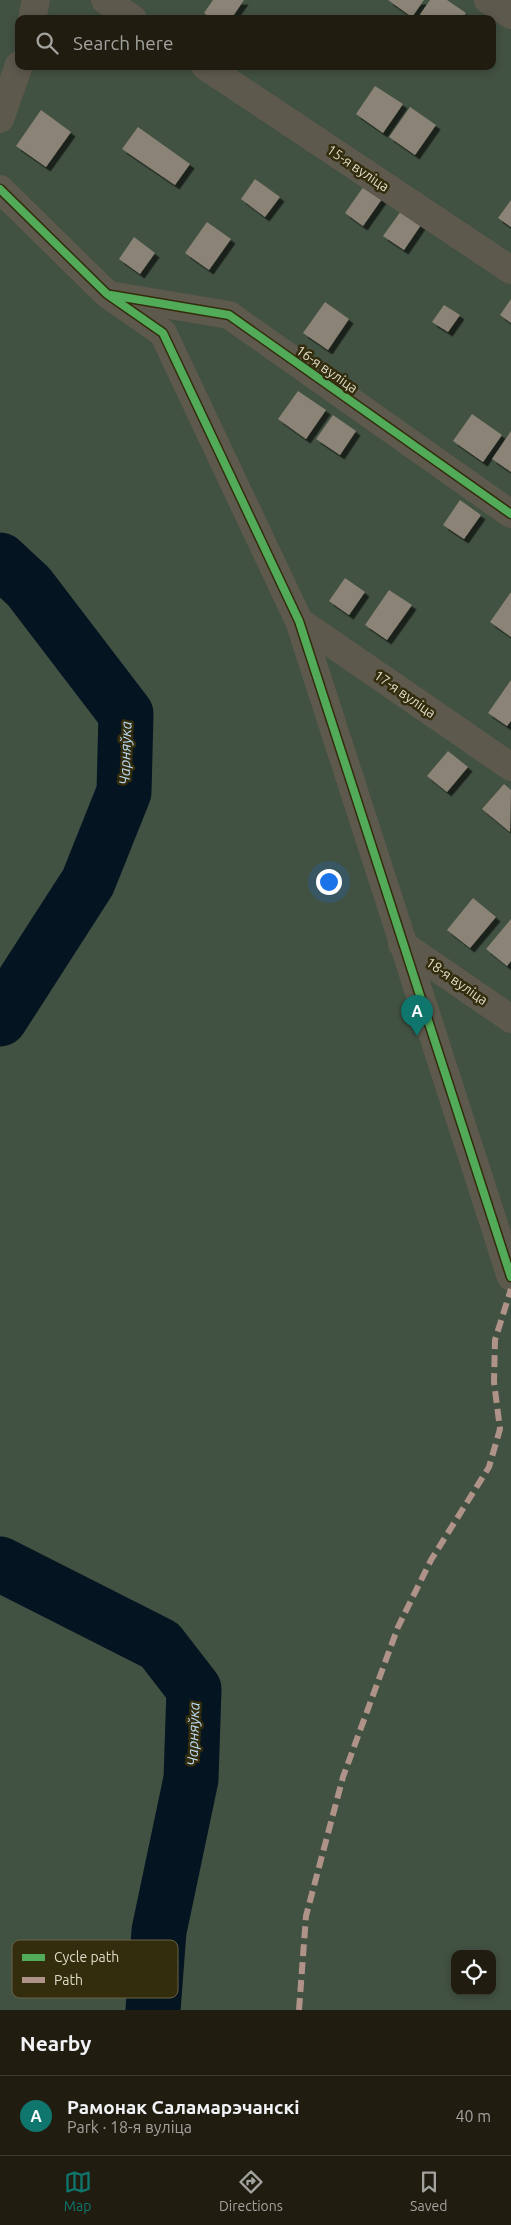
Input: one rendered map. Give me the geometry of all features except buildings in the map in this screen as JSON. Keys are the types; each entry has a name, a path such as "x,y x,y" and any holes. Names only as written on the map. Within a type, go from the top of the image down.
{"street":[{"path":"33,15 36,0"},
{"path":"105,0 127,15"},
{"path":"488,0 511,15"},
{"path":"0,119 17,70"},
{"name":"15-я вуліца","path":"211,70 511,270"},
{"path":"0,189 107,294 164,333 299,622 511,1277"},
{"name":"16-я вуліца","path":"107,294 229,314 511,514"},
{"name":"17-я вуліца","path":"299,622 511,767"},
{"name":"18-я вуліца","path":"402,944 511,1018"}],"green space":[{"path":"0,0 511,0 511,2010 0,2010"}],"waterway":[{"name":"Чарняўка","path":"0,560 29,587 126,714 124,792 88,882 0,1019"},
{"name":"Чарняўка","path":"0,1564 160,1645 194,1689 191,1779 158,1940"},
{"name":"Чарняўка","path":"153,2010 154,1998"}],"marked path":[{"path":"299,2010 306,1916 343,1777 398,1627 431,1560 489,1467 500,1429 494,1382 495,1340 511,1289"}],"cycle path":[{"path":"0,189 107,294 163,333 299,621 511,1277"},
{"path":"111,295 229,315 511,514"}],"place":[{"name":"Рамонак Саламарэчанскі","path":"417,1036"}]}
